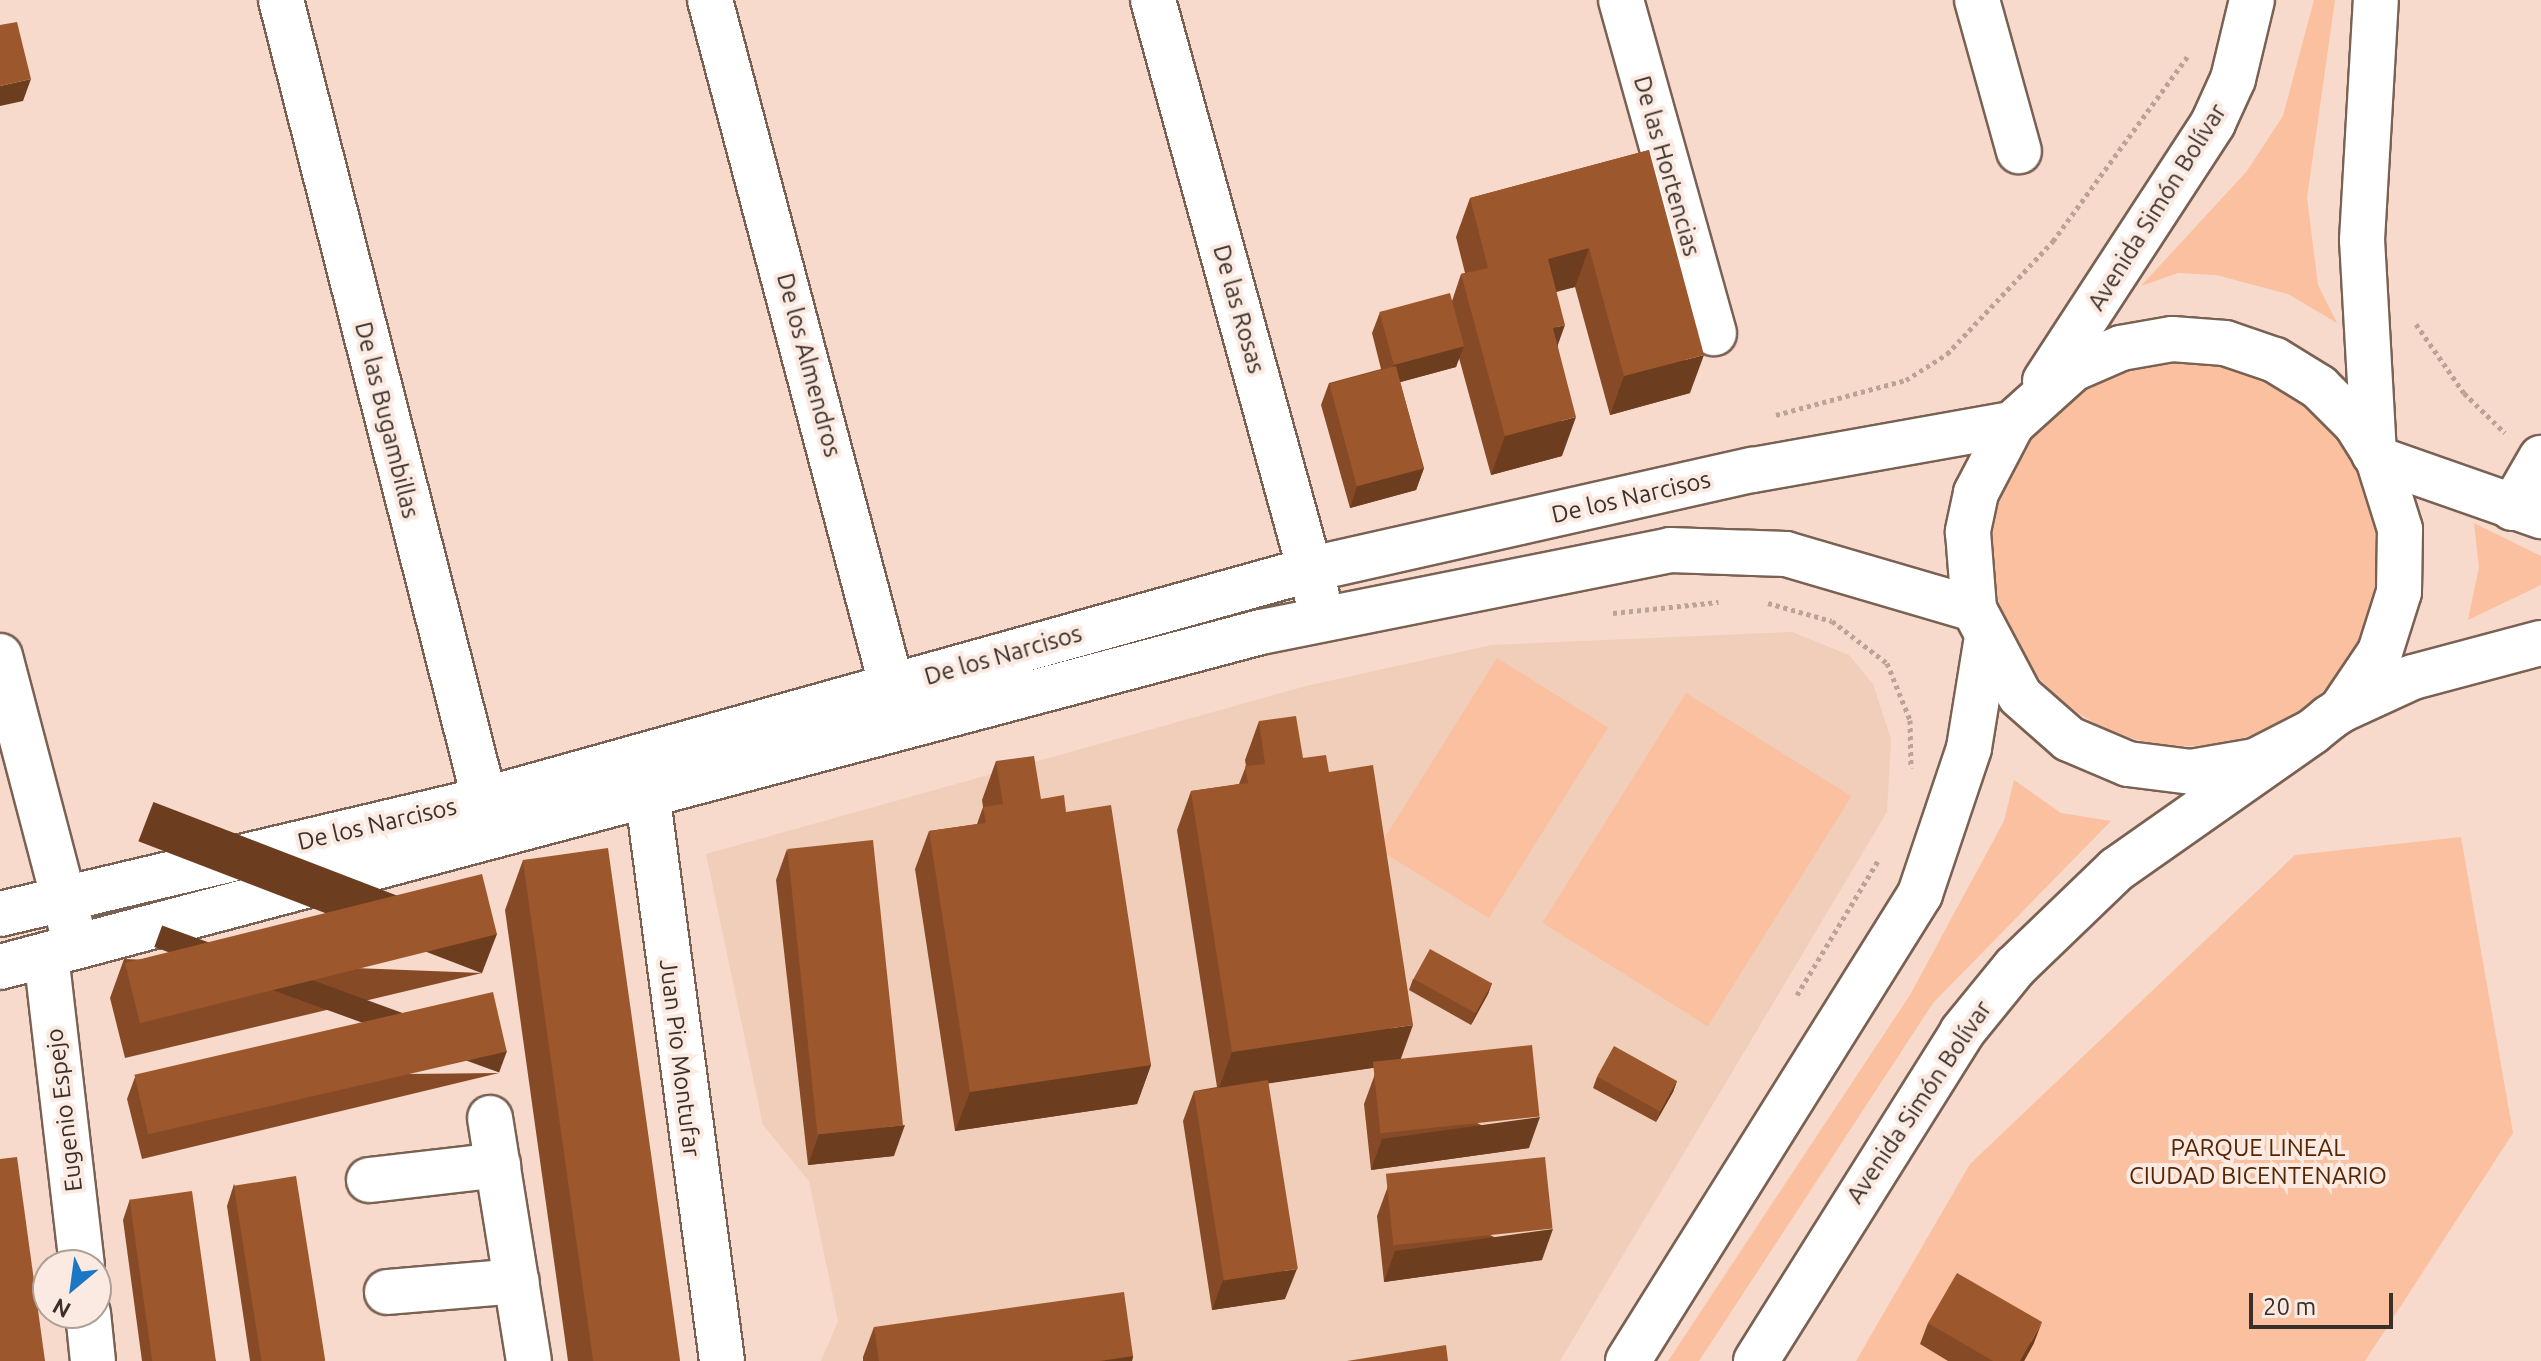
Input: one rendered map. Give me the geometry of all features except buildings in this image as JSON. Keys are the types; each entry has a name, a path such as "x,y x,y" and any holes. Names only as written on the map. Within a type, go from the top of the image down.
{"main road":[{"name":"De las Bugambillas","path":"281,0 489,819"},
{"name":"De los Almendros","path":"710,0 894,687 903,732"},
{"name":"De las Rosas","path":"1153,0 1312,569 1322,618"},
{"name":"De las Hortencias","path":"1621,0 1714,333"},
{"path":"1977,0 2019,151"},
{"name":"Avenida Simón Bolívar","path":"1628,1361 1920,894 1969,748 1980,626 1968,545 1976,493 2022,412 2213,123 2252,0"},
{"name":"Avenida Simón Bolívar","path":"1756,1361 1962,1032 2015,967 2117,869 2327,721 2380,652 2399,592 2400,529 2376,457 2362,240 2376,0"},
{"name":"Avenida Simón Bolívar","path":"2022,412 2073,369 2121,348 2172,339 2225,343 2275,360 2319,387 2376,457"},
{"name":"De los Narcisos","path":"0,967 60,952 489,819 645,776 894,687 1312,569 2022,412"},
{"path":"2376,457 2526,512 2540,458"},
{"name":"De los Narcisos","path":"645,776 903,732 1322,618 1713,546 1786,554 1980,626"},
{"name":"Avenida Simón Bolívar","path":"1980,626 2020,696 2069,739 2128,764 2191,772 2255,761 2327,721"},
{"path":"2327,721 2413,677 2541,643"},
{"name":"Eugenio Espejo","path":"0,656 65,897 60,952 81,1249"},
{"name":"Juan Pio Montufar","path":"645,776 722,1361"},
{"name":"De los Narcisos","path":"0,914 65,897 489,819"},
{"path":"490,1118 529,1361"},
{"path":"369,1180 498,1165"},
{"path":"387,1292 517,1281"},
{"path":"90,1329 93,1361"}],"path":[{"path":"1770,416 1906,380 1947,354 2053,241 2187,59"},
{"path":"2410,310 2464,393 2540,458"},
{"path":"1752,599 1832,621 1887,663 1910,720 1911,774"},
{"path":"1601,614 1737,600"},
{"path":"1790,1006 1887,847"}],"shaded area":[{"path":"1792,632 1849,655 1873,684 1891,739 1887,812 1560,1361 821,1361 838,1321 809,1181 763,1125 706,854 1306,686 1491,645"}],"green space":[{"path":"2314,0 2335,0 2307,198 2318,285 2337,323 2288,294 2216,275 2178,273 2141,286 2247,171 2283,116"},
{"path":"2187,356 2225,360 2262,371 2295,389 2325,413 2349,443 2367,476 2378,513 2382,551 2378,589 2367,626 2349,659 2325,689 2295,713 2262,731 2225,742 2187,746 2149,742 2112,731 2079,713 2049,689 2025,659 2007,626 1996,589 1992,551 1996,513 2007,476 2025,443 2049,413 2079,389 2112,371 2149,360"},
{"path":"2474,523 2541,556 2541,585 2468,620 2479,567"},
{"path":"1497,658 1608,727 1489,918 1378,849"},
{"path":"1686,693 1851,796 1708,1026 1542,923"},
{"path":"2014,780 2061,813 2111,821 1933,1003 1699,1361 1668,1361 1910,995 2004,821"},
{"name":"PARQUE LINEAL CIUDAD BICENTENARIO","path":"2461,837 2513,1133 2365,1361 1856,1361 1970,1164 2295,855"}]}
